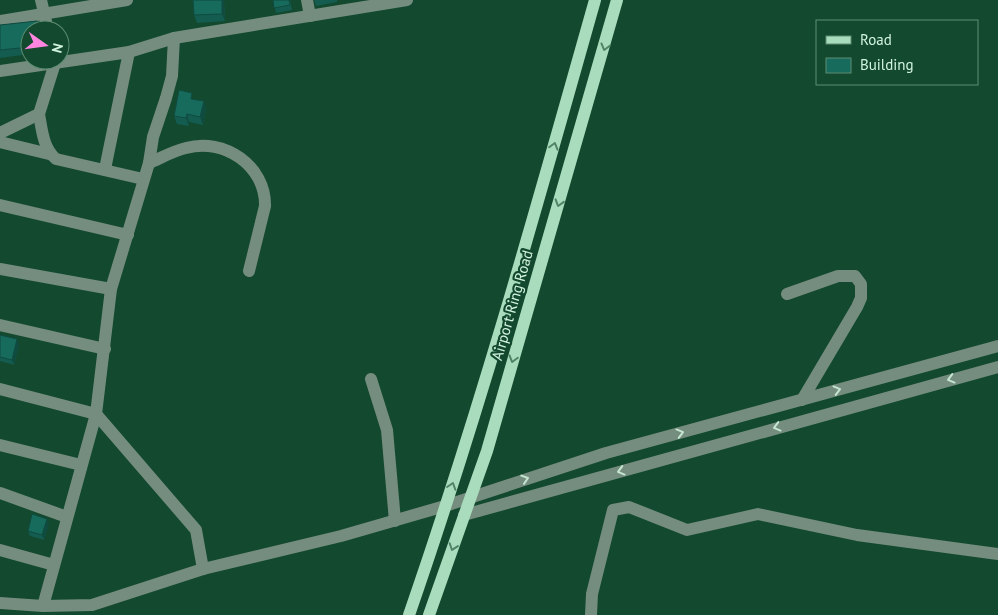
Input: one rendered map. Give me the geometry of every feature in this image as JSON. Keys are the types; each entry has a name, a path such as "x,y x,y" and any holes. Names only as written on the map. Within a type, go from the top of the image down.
{"main road":[{"name":"Airport Ring Road","path":"409,615 445,506 536,208 595,0"},
{"name":"Airport Ring Road","path":"429,615 487,451 617,0"}],"street":[{"path":"41,0 46,20"},
{"path":"0,21 127,0"},
{"path":"306,0 310,16"},
{"path":"70,60 129,52 174,38 407,0"},
{"path":"43,606 96,414 111,289 143,178 150,163 153,137 172,76 174,38"},
{"path":"105,169 129,52"},
{"path":"0,71 20,68"},
{"path":"49,154 39,114 54,70"},
{"path":"0,133 39,114"},
{"path":"0,142 49,154 56,159 69,163 143,178"},
{"path":"150,163 187,147 214,148 235,154 249,165 262,183 265,196 265,206 249,271"},
{"path":"0,205 128,235"},
{"path":"0,269 111,289"},
{"path":"787,294 838,276 855,276 861,284 857,307 802,400"},
{"path":"0,325 105,349"},
{"path":"0,602 89,610 203,569 395,521 606,453 998,346"},
{"path":"464,515 998,366"},
{"path":"371,379 387,430 395,521"},
{"path":"0,389 96,414 196,530 203,569"},
{"path":"0,445 82,465"},
{"path":"0,493 67,517"},
{"path":"591,615 592,594 613,510 630,507 687,530 758,514 857,535 998,554"},
{"path":"0,550 54,564"}],"building":[{"path":"193,0 222,0 222,14 194,15"},
{"path":"273,0 289,0 290,5 274,8"},
{"path":"20,23 20,48 0,50 0,25"},
{"path":"179,90 192,93 191,99 204,101 200,117 187,114 186,118 174,116"},
{"path":"0,335 17,339 12,360 0,357"},
{"path":"32,514 47,519 42,535 28,531"}]}
